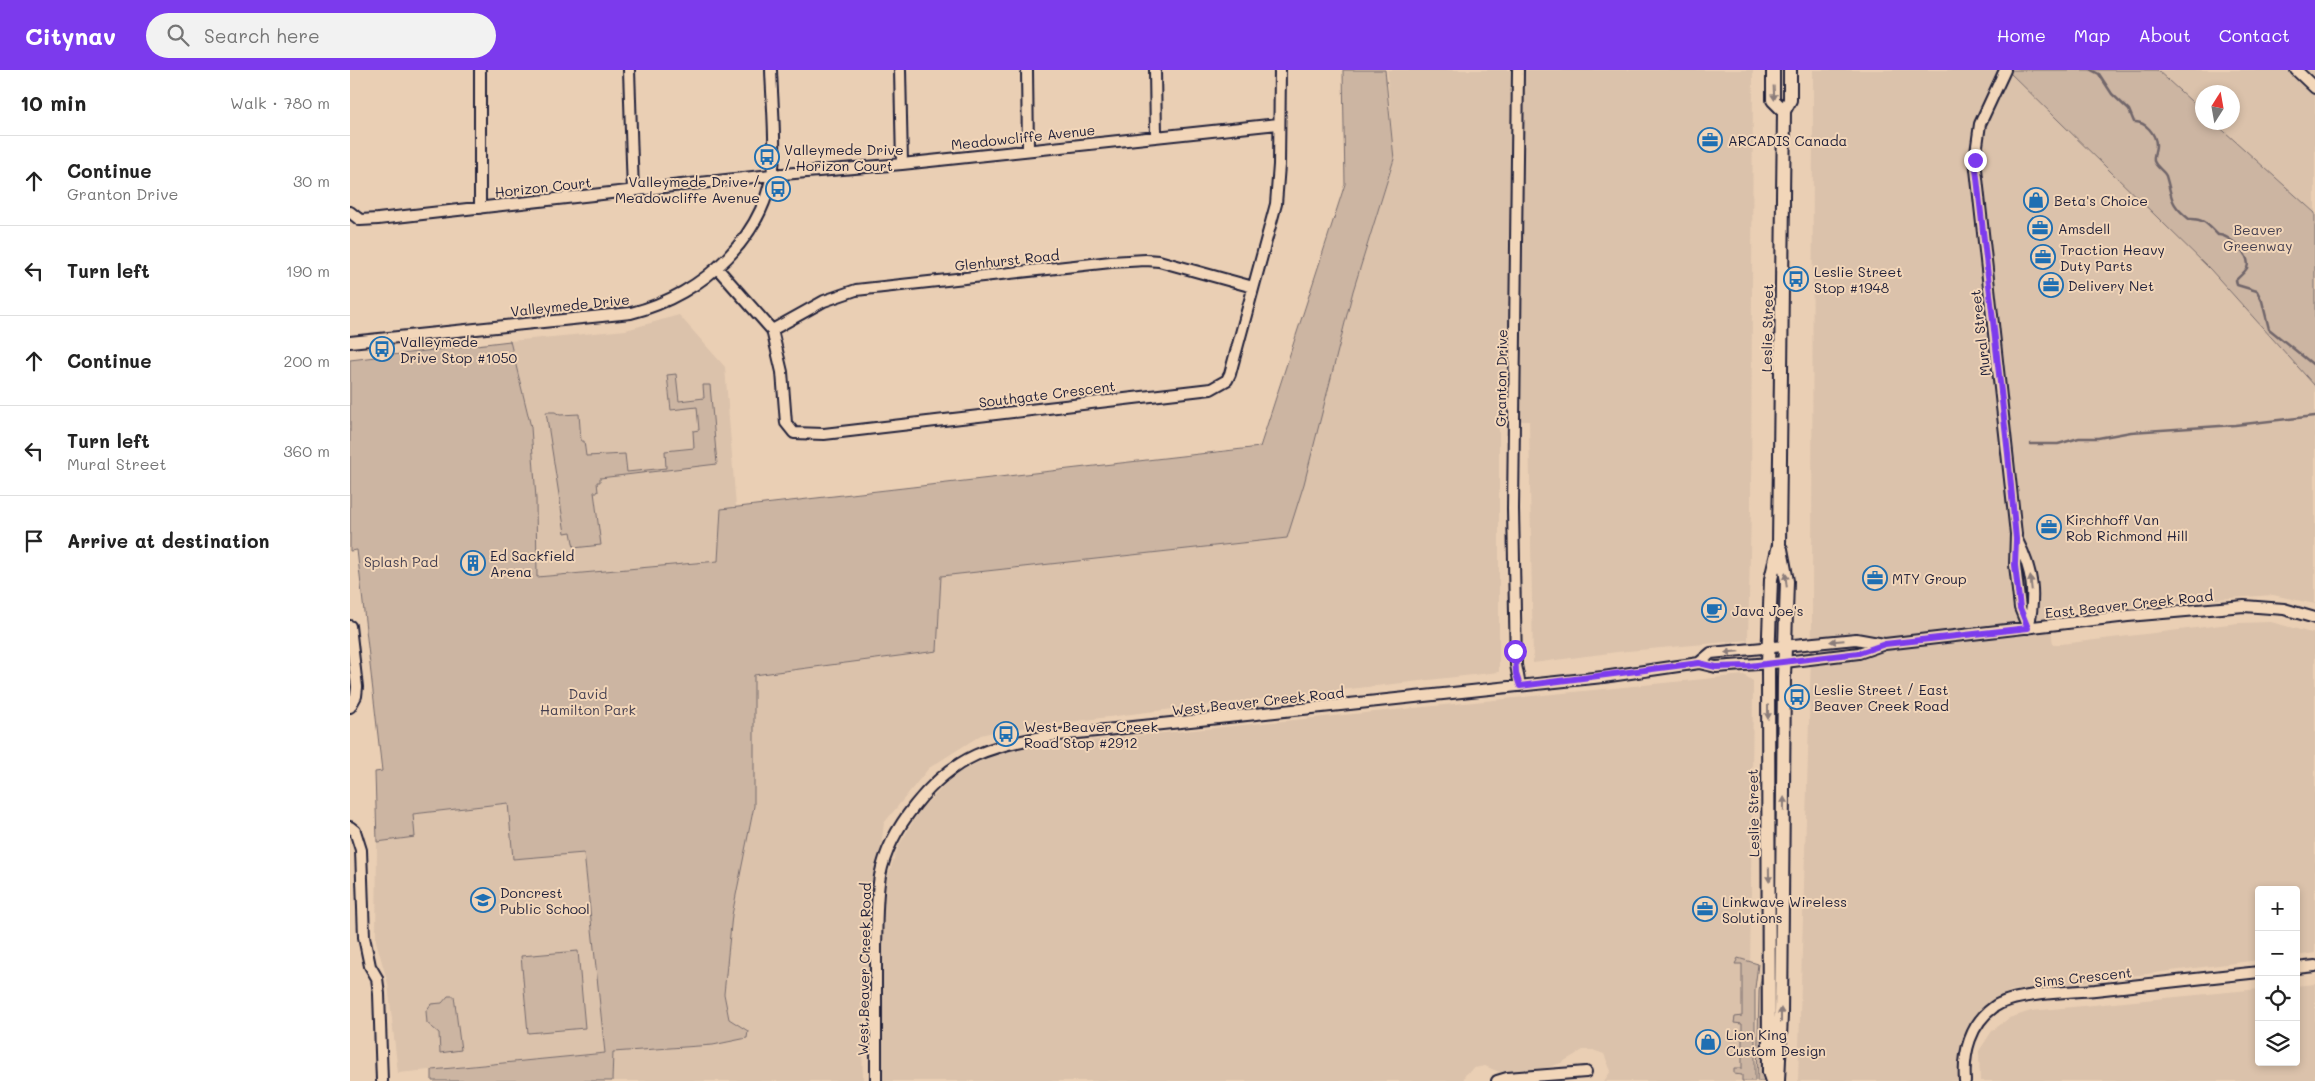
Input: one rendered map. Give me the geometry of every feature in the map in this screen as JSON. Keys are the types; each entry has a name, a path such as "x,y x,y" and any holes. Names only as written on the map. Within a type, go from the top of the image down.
{"main road":[{"name":"Leslie Street","path":"1773,70 1773,100 1784,111"},
{"name":"Leslie Street","path":"1778,1081 1781,1015 1787,581 1780,545 1784,111 1790,100 1790,70"},
{"name":"Leslie Street","path":"1772,1081 1769,1072 1768,663 1772,579 1780,545"}],"street":[{"path":"480,70 480,208"},
{"path":"629,70 633,192"},
{"name":"Valleymede Drive","path":"350,342 631,312 673,298 694,286 717,268 742,241 766,194 774,157 771,70"},
{"path":"900,70 902,164"},
{"path":"1027,70 1028,150"},
{"path":"1155,70 1156,136"},
{"name":"Southgate Crescent","path":"717,268 772,330 782,372 786,423 794,433 817,435 1212,389 1227,380 1230,374 1276,204 1279,165 1280,70"},
{"name":"Granton Drive","path":"1518,70 1513,509 1516,665 1520,686"},
{"name":"Mural Street","path":"2006,70 1980,124 1975,160 2016,539 2029,564 2033,606 2028,628"},
{"path":"2296,70 2315,88"},
{"name":"Meadowcliffe Avenue","path":"771,175 902,164 1278,124"},
{"name":"Horizon Court","path":"350,212 360,220 633,192 771,175"},
{"name":"Glenhurst Road","path":"772,330 824,301 856,290 1111,262 1159,261 1252,287"},
{"name":"East Beaver Creek Road","path":"1768,663 1859,653 1885,644 2140,615 2244,606 2284,609 2315,618"},
{"path":"350,626 357,687 356,696 350,707"},
{"name":"East Beaver Creek Road","path":"1786,646 1856,639 1885,644"},
{"name":"West Beaver Creek Road","path":"1699,663 1711,653 1786,646"},
{"name":"West Beaver Creek Road","path":"876,1081 877,910 880,875 894,839 912,808 954,768 977,755 1012,742 1049,736 1520,686 1699,663 1716,667 1768,663"},
{"path":"350,827 354,831 361,850 364,937 370,966 377,978 379,994 382,1081"},
{"path":"2300,968 2315,966"},
{"name":"Sims Crescent","path":"1965,1081 1967,1049 1974,1027 1993,1007 2003,1002 2041,996 2255,972"},
{"path":"1497,1081 1507,1078 1586,1072"}],"shaded area":[{"path":"1387,70 1753,70 1751,510 1748,640 1617,652 1533,663 1529,421 1499,421 1499,672 1147,712 981,735 929,768 884,823 871,925 862,1046 863,1081 612,1081 613,1052 713,1045 747,1037 748,1030 729,1019 724,994 732,915 754,806 754,675 937,651 941,576 1287,538 1353,291 1394,160"},
{"path":"1813,70 2007,70 2210,269 2315,386 2315,604 2273,595 2049,611 2053,645 2238,623 2271,622 2315,634 2315,953 2300,955 2300,886 2255,886 2255,960 2010,991 1969,1027 1959,1066 1959,1081 1798,1081 1812,624"},
{"path":"2157,70 2315,70 2315,213 2223,130 2240,130 2240,85 2195,85 2195,105"},
{"path":"679,315 725,367 736,507 721,509 718,561 536,577 536,499 531,427 510,341 626,330"},
{"path":"1744,675 1753,681 1749,1081 1604,1081 1611,1071 1604,1054 1593,1050 1583,1050 1561,1063 1546,1068 1499,1072 1485,1066 1474,1068 1465,1075 1463,1081 880,1081 884,887 898,847 920,810 956,774 1004,749"},
{"name":"Doncrest Public School","path":"509,803 584,852 605,1053 398,1073 388,984 376,941 377,842 414,837 413,814"},
{"path":"2315,984 2315,1081 1980,1081 1979,1051 1992,1031 2009,1018 2031,1011 2255,989 2255,1066 2300,1066 2300,986"}],"green space":[{"name":"David Hamilton Park","path":"1343,70 1385,70 1394,159 1353,291 1304,484 1287,538 941,576 937,651 754,675 754,806 732,915 724,994 729,1019 748,1031 747,1038 713,1045 613,1052 612,1081 432,1081 432,1070 605,1053 584,853 513,859 508,803 413,814 415,837 377,842 375,772 382,771 357,550 350,551 350,360 510,341 531,427 536,499 537,577 718,561 721,509 1260,447 1345,184"},
{"name":"Beaver Greenway","path":"2007,70 2157,70 2195,105 2195,130 2223,130 2315,213 2315,386 2210,269"},
{"path":"676,374 679,401 704,398 703,385 710,385 717,464 600,478 600,482 597,482 598,492 594,492 601,545 574,548 571,532 565,533 546,412 555,412 560,415 579,414 581,441 584,441 586,456 625,454 627,472 666,468 665,451 694,448 693,431 699,430 697,407 671,410 667,375"},
{"path":"578,951 585,1028 528,1033 521,956"},
{"path":"1738,958 1758,964 1755,988 1755,1081 1742,1081 1742,1075 1734,1074 1734,1068 1742,1068 1742,1024 1734,1023 1735,1017 1742,1016 1742,964 1735,964"},
{"path":"1763,969 1764,1081 1757,1081 1759,990"},
{"path":"448,996 454,996 461,1050 440,1053 439,1033 427,1023 426,1011 431,1004 442,1003"}],"waterway":[{"path":"2091,70 2099,74 2112,94 2129,110 2134,122 2146,126 2152,133 2156,141 2154,161 2164,172 2178,209 2189,219 2202,221 2218,235 2228,238 2243,252 2248,263 2246,270 2236,280 2237,285 2257,291 2262,301 2269,329 2315,366"},
{"path":"2031,444 2058,444 2079,438 2098,438 2131,432 2235,425 2315,416"}],"place":[{"name":"ARCADIS Canada","path":"1710,140"},
{"name":"Valleymede Drive / Horizon Court","path":"767,157"},
{"name":"Valleymede Drive / Meadowcliffe Avenue","path":"778,189"},
{"name":"Beta's Choice","path":"2036,200"},
{"name":"Amsdell","path":"2040,228"},
{"name":"Traction Heavy Duty Parts","path":"2043,257"},
{"name":"Leslie Street Stop #1948","path":"1796,279"},
{"name":"Delivery Net","path":"2051,285"},
{"name":"Valleymede Drive Stop #1050","path":"382,349"},
{"name":"Kirchhoff Van Rob Richmond Hill","path":"2049,527"},
{"name":"Ed Sackfield Arena","path":"473,563"},
{"name":"MTY Group","path":"1875,578"},
{"name":"Java Joe's","path":"1714,610"},
{"name":"Leslie Street / East Beaver Creek Road","path":"1797,697"},
{"name":"West Beaver Creek Road Stop #2912","path":"1006,734"},
{"name":"Doncrest Public School","path":"483,900"},
{"name":"Linkwave Wireless Solutions","path":"1705,909"},
{"name":"Lion King Custom Design","path":"1708,1042"}],"route":[{"path":"1515,651 1516,674 1520,686 1603,677 1699,663 1716,667 1785,662 1859,653 1885,644 2028,628 2020,608 2015,565 2016,539 2008,454 1975,160"}],"park label":[{"name":"Splash Pad","path":"401,561"}]}
